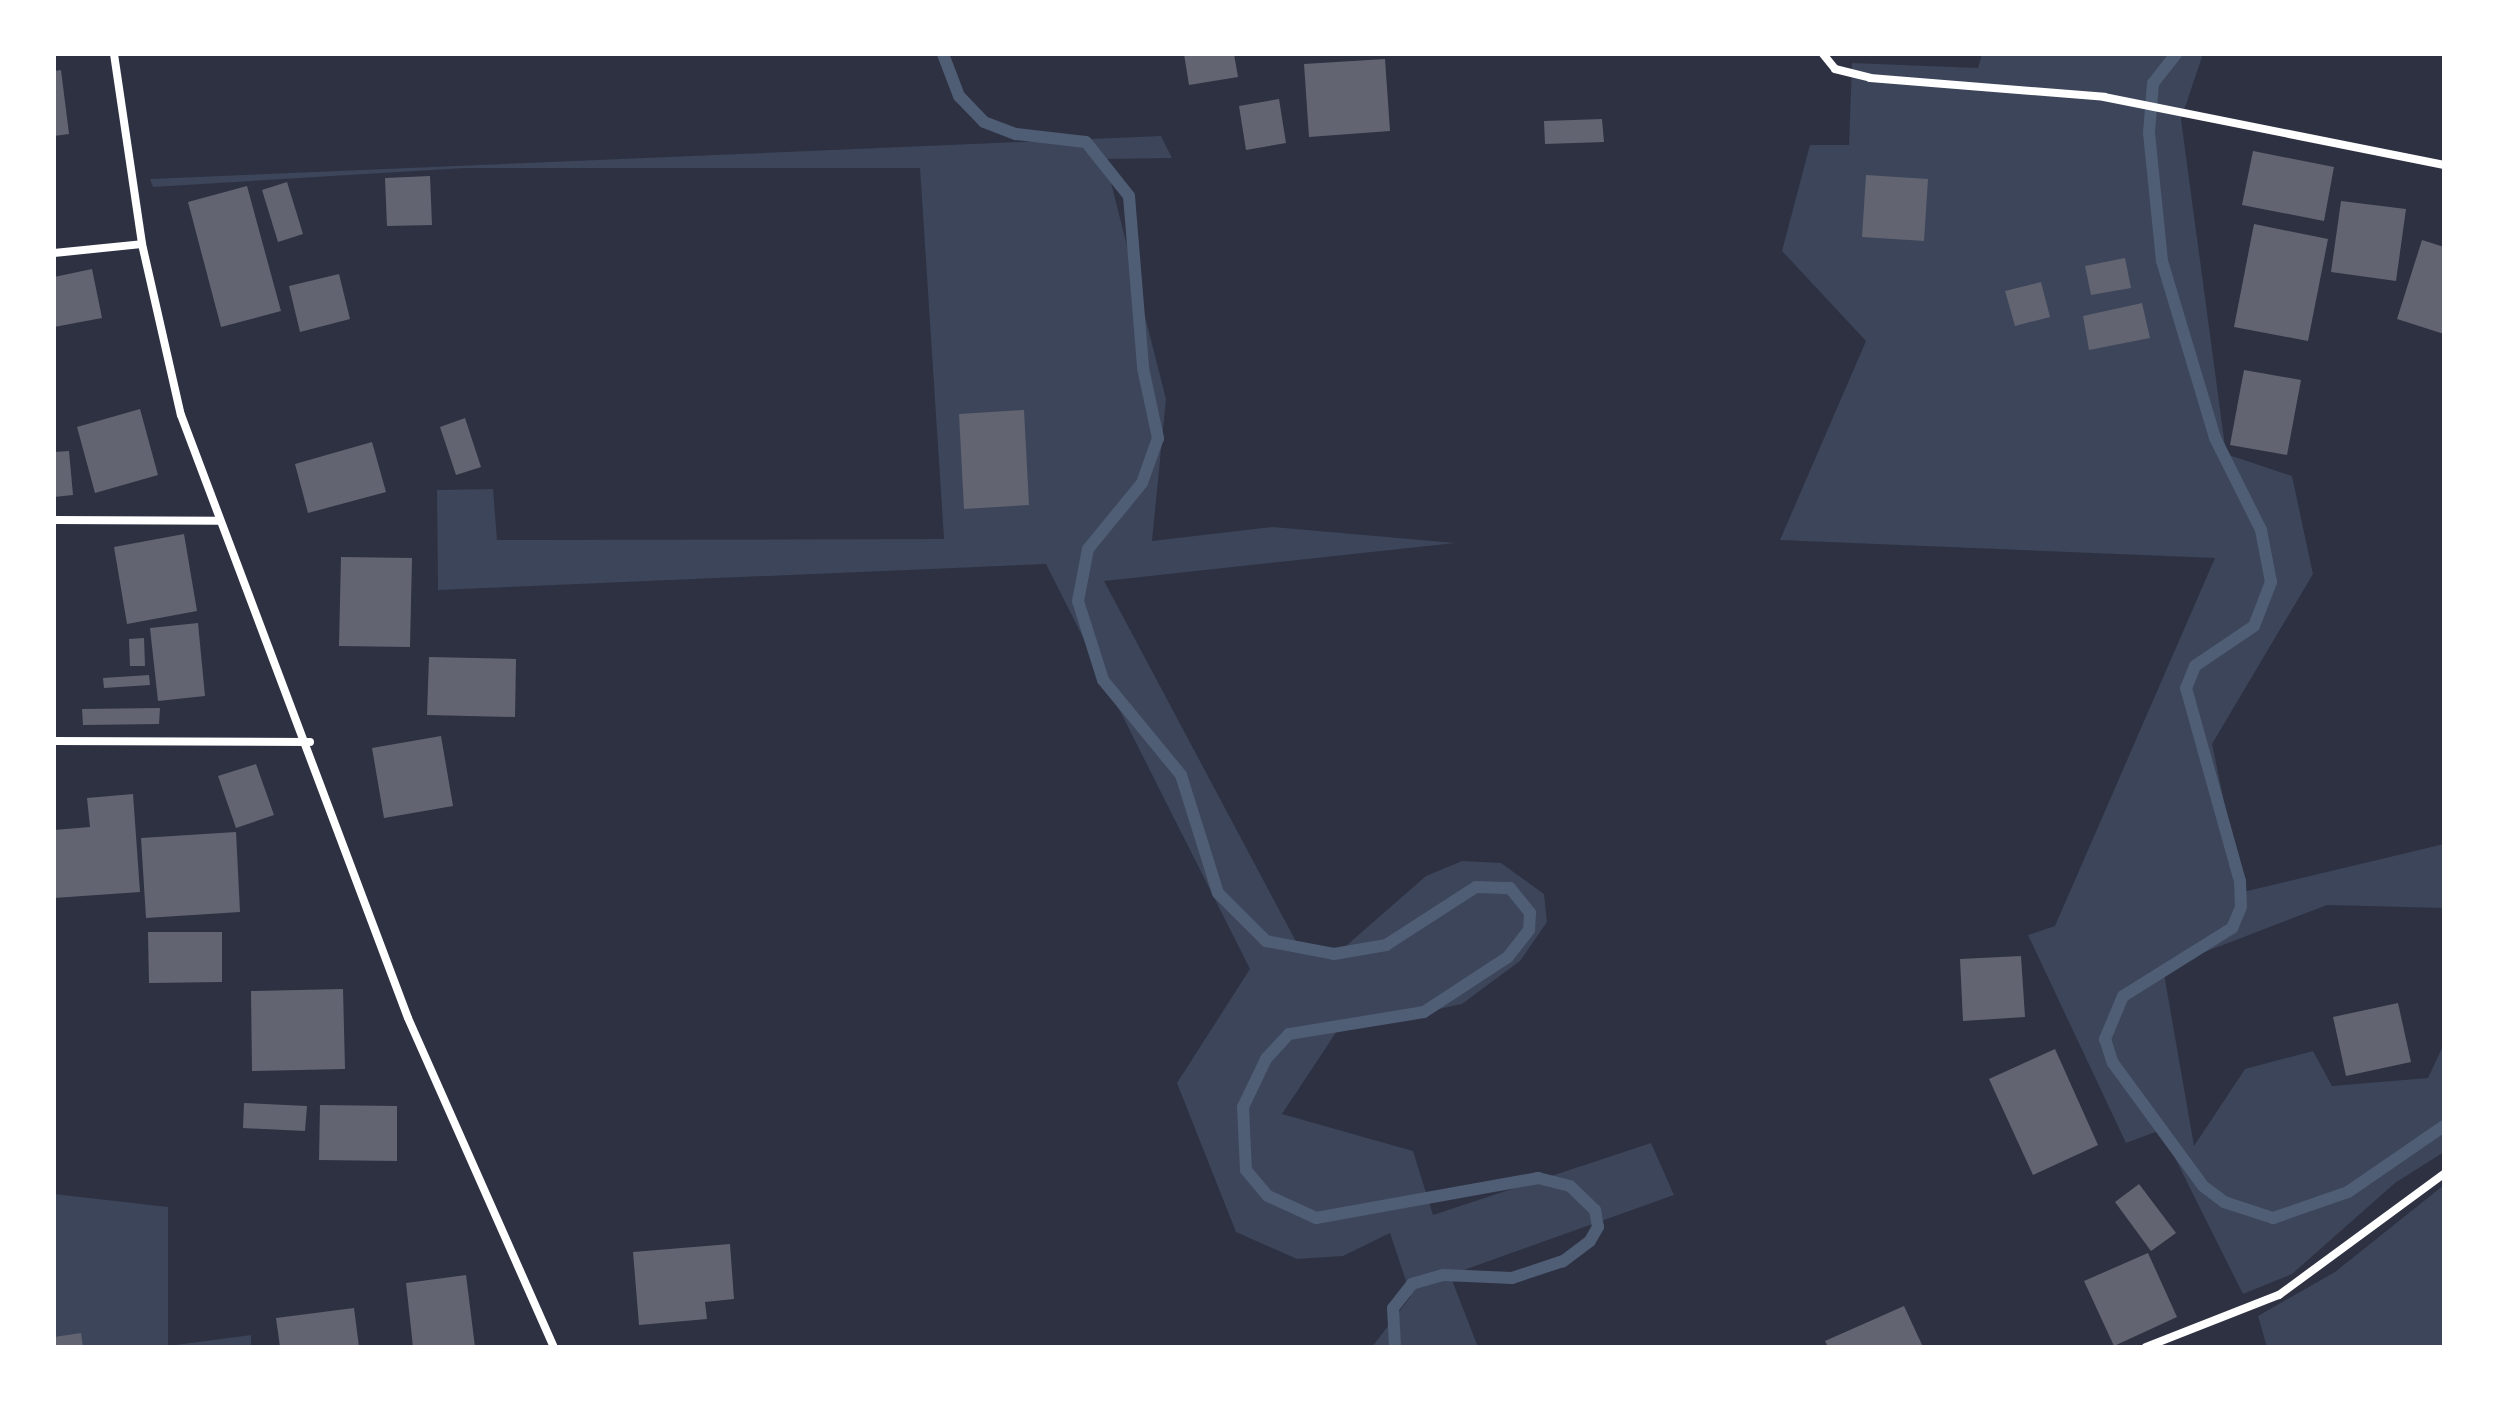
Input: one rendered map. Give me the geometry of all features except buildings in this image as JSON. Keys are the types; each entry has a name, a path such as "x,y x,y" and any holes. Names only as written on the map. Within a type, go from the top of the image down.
{"street":[{"path":"114,54 142,244 181,415 219,521 310,742 408,1018 554,1347"},
{"path":"1823,54 1835,69 1870,78 2104,97 2444,165"},
{"path":"54,253 142,244"},
{"path":"54,520 219,521"},
{"path":"54,741 310,742"},
{"path":"2146,1347 2279,1295 2444,1174"}],"shaded area":[{"path":"1982,54 2203,54 2181,119 2226,454 2292,476 2313,574 2212,744 2243,892 2444,844 2444,908 2327,905 2163,968 2194,1146 2245,1069 2313,1051 2332,1086 2428,1078 2444,1044 2444,1152 2395,1183 2292,1274 2243,1294 2161,1130 2126,1143 2028,935 2055,926 2215,558 1780,540 1866,341 1782,251 1810,145 1849,145 1852,63 1978,68"},
{"path":"1161,136 1172,158 1105,159 1166,399 1152,541 1273,527 1455,543 1104,581 1300,949 1339,952 1426,876 1462,861 1501,863 1544,894 1547,922 1520,961 1462,1004 1337,1031 1282,1114 1413,1151 1433,1215 1651,1143 1674,1195 1450,1275 1478,1347 1372,1347 1411,1296 1390,1233 1343,1256 1297,1259 1236,1232 1177,1083 1250,969 1046,564 438,590 437,490 493,489 497,540 944,539 920,168 465,168 153,187 150,179"},
{"path":"2444,1185 2444,1347 2267,1347 2258,1316 2335,1272"},
{"path":"54,1194 168,1207 168,1346 251,1335 251,1347 54,1347"}],"waterway":[{"path":"943,54 959,96 984,122 1016,134 1086,142 1129,196 1143,368 1158,438 1142,483 1088,549 1078,601 1103,680 1181,775 1218,893 1266,941 1334,954 1386,945 1476,887 1510,888 1530,913 1529,930 1508,957 1424,1012 1289,1034 1266,1059 1243,1107 1246,1170 1268,1196 1316,1218 1538,1178 1570,1186 1595,1210 1598,1227 1590,1241 1563,1261 1512,1278 1443,1275 1412,1284 1393,1308 1395,1347"},
{"path":"2176,54 2153,83 2149,133 2162,261 2215,438 2261,530 2271,582 2254,626 2195,666 2186,688 2240,881 2241,907 2232,928 2123,996 2105,1039 2113,1063 2203,1186 2224,1202 2273,1218 2348,1192 2444,1126"}]}
